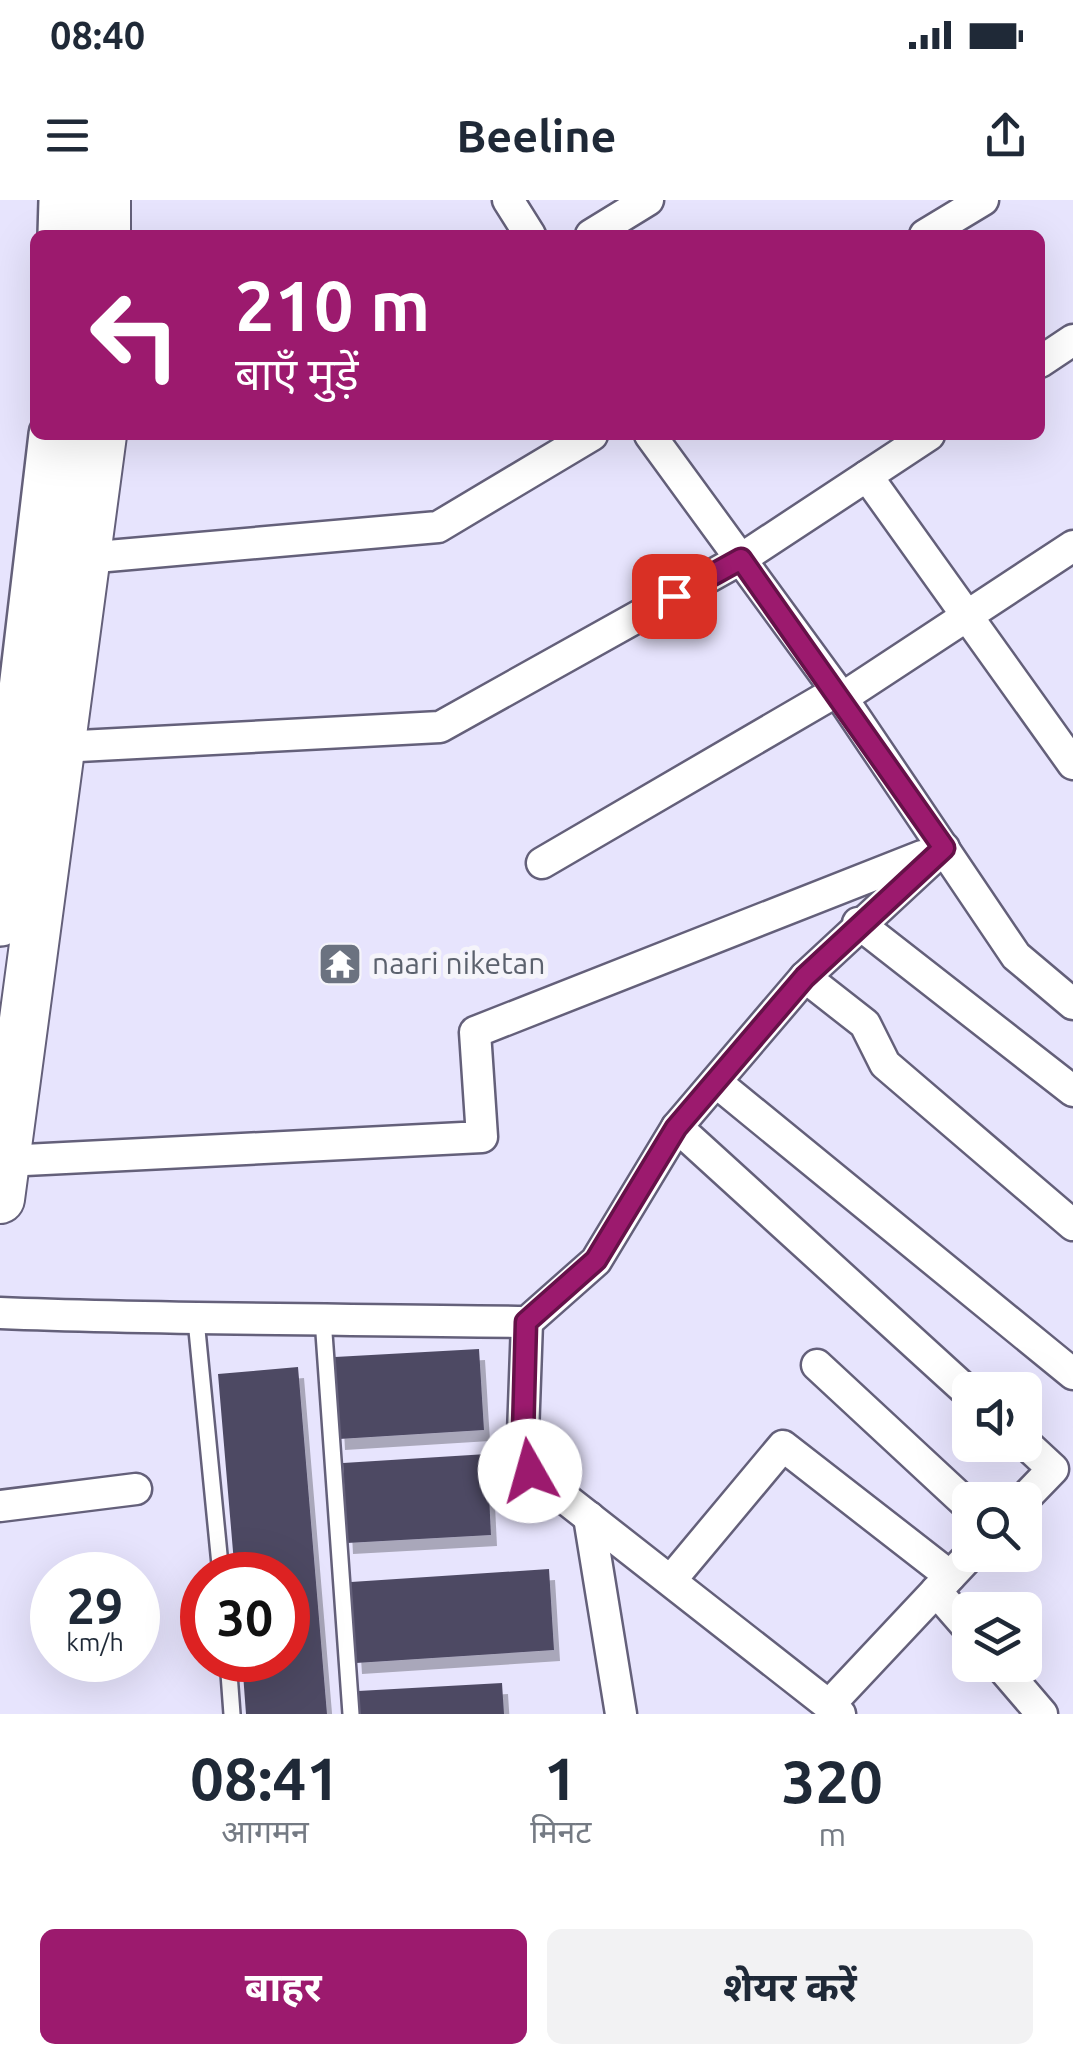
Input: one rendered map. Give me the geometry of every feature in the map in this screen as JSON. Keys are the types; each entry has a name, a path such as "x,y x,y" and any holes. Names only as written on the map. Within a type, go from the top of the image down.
{"highway":[{"path":"66,230 67,200"},
{"path":"0,918 57,440"}],"main road":[{"path":"106,200 106,230"},
{"path":"2,1180 101,440"}],"street":[{"path":"508,200 527,230"},
{"path":"599,230 648,200"},
{"path":"933,230 983,200"},
{"path":"1045,359 1073,340"},
{"path":"86,558 438,527 584,440"},
{"path":"654,440 839,694 1016,956 1073,1004"},
{"path":"60,746 440,727 741,559 921,440"},
{"path":"867,476 1073,764"},
{"path":"542,863 968,618 1073,546"},
{"path":"0,1313 196,1320 526,1322 596,1260 676,1128 805,977 944,848"},
{"path":"2,1180 482,1137 475,1032 944,848"},
{"path":"858,924 1073,1092"},
{"path":"805,977 865,1024 884,1064 1073,1225"},
{"path":"716,1082 1073,1374"},
{"path":"676,1128 952,1378"},
{"path":"526,1322 523,1434 530,1471 835,1709 952,1574 783,1446 671,1580"},
{"path":"817,1365 952,1490"},
{"path":"1041,1482 1063,1460"},
{"path":"0,1506 136,1489"},
{"path":"589,1517 621,1714"},
{"path":"1015,1682 1042,1714"}],"lane":[{"path":"323,1319 351,1714"},
{"path":"196,1320 219,1552"},
{"path":"230,1682 232,1714"}],"building":[{"path":"479,1349 484,1430 339,1439 335,1357"},
{"path":"298,1367 327,1714 246,1714 244,1682 310,1682 310,1552 233,1552 218,1374"},
{"path":"487,1454 491,1535 347,1543 343,1463"},
{"path":"549,1569 554,1650 356,1663 351,1582"},
{"path":"502,1683 504,1714 359,1714 358,1691"}],"place":[{"name":"naari niketan","path":"340,964"}],"route":[{"path":"530,1471 523,1434 526,1322 596,1260 676,1128 805,977 944,848 837,690 741,559 674,596"}]}
